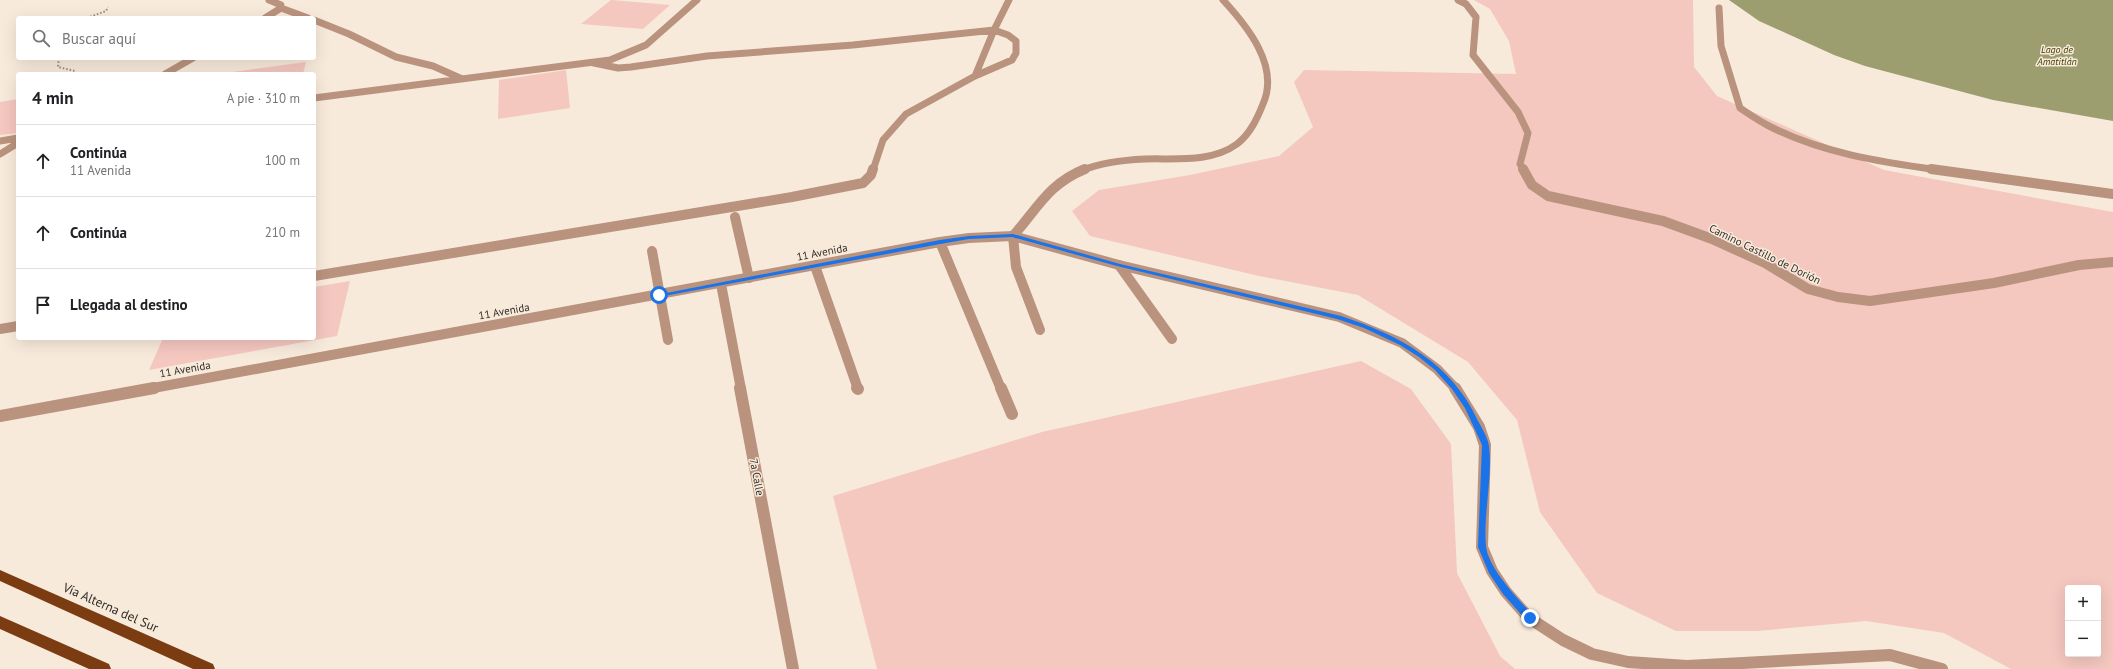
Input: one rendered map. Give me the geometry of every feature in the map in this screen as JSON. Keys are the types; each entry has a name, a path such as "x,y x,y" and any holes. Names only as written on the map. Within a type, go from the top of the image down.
{"highway":[{"name":"Vía Alterna del Sur","path":"0,575 208,669"},
{"path":"0,622 104,669"}],"street":[{"path":"269,0 281,5 281,8 303,16"},
{"path":"316,98 553,66 594,63 610,60 629,54 646,45 697,0"},
{"path":"975,76 994,30 1009,0"},
{"path":"1040,330 1016,267 1013,236 1031,216 1050,190 1060,182 1093,166 1127,159 1185,159 1218,155 1230,150 1246,137 1256,124 1268,89 1260,51 1235,13 1223,0"},
{"name":"Camino Castillo de Dorión","path":"1458,0 1466,4 1476,16 1473,55 1518,112 1528,134 1520,164 1532,185 1548,196 1663,220 1712,239 1765,263 1808,289 1838,297 1870,301 1994,283 2079,265 2113,262"},
{"path":"268,16 281,8"},
{"path":"1719,8 1717,24 1726,68 1740,108 1769,126 1817,145 1878,162 2113,194"},
{"path":"316,21 349,34 396,56 433,66 460,78"},
{"path":"316,276 792,197 863,183 871,175 883,140 906,114 975,76 1012,60 1016,53 1016,41 1008,35 994,30 852,45 707,56 631,67 618,68 594,63"},
{"path":"168,72 190,60"},
{"path":"0,141 16,138"},
{"path":"0,154 16,144"},
{"path":"735,217 750,278"},
{"name":"11 Avenida","path":"0,416 720,284 940,242 969,238 1013,236 1119,265 1339,317 1402,343 1437,369 1455,387 1469,407 1485,445 1482,547 1492,571 1506,592 1530,618 1563,640 1592,654 1636,662 1687,666 1890,655 1942,669"},
{"path":"940,242 1012,414"},
{"path":"652,251 668,340"},
{"path":"1119,265 1172,339"},
{"path":"815,266 858,389"},
{"name":"7a Calle","path":"720,284 793,669"},
{"path":"0,329 16,326"}],"path":[{"path":"92,16 106,11 108,7"},
{"path":"59,60 58,67 75,72"}],"shaded area":[{"path":"611,0 670,5 643,29 581,24"},
{"path":"1474,0 1693,0 1694,67 1717,96 1884,170 2113,212 2113,669 2011,669 1944,633 1866,621 1757,631 1676,631 1597,593 1540,512 1517,420 1468,362 1358,295 1259,276 1090,236 1072,211 1099,190 1190,175 1279,156 1313,127 1294,82 1304,70 1516,74 1509,41 1490,9"},
{"path":"306,62 304,72 233,72"},
{"path":"566,70 570,108 498,119 499,80"},
{"path":"16,99 16,133 0,135 0,102"},
{"path":"350,281 337,336 316,340 316,287"},
{"path":"162,340 315,340 149,370"},
{"path":"1361,361 1411,389 1451,444 1457,573 1500,656 1515,669 877,669 833,496 1042,432"}],"water":[{"name":"Lago de Amatitlán","path":"1729,0 2113,0 2113,121 1993,100 1865,66 1834,55 1759,21"}],"route":[{"path":"659,295 940,242 969,238 1013,236 1119,265 1339,317 1366,327 1402,343 1421,356 1455,387 1469,407 1479,427 1485,445 1482,547 1492,571 1506,592 1530,618"}]}
